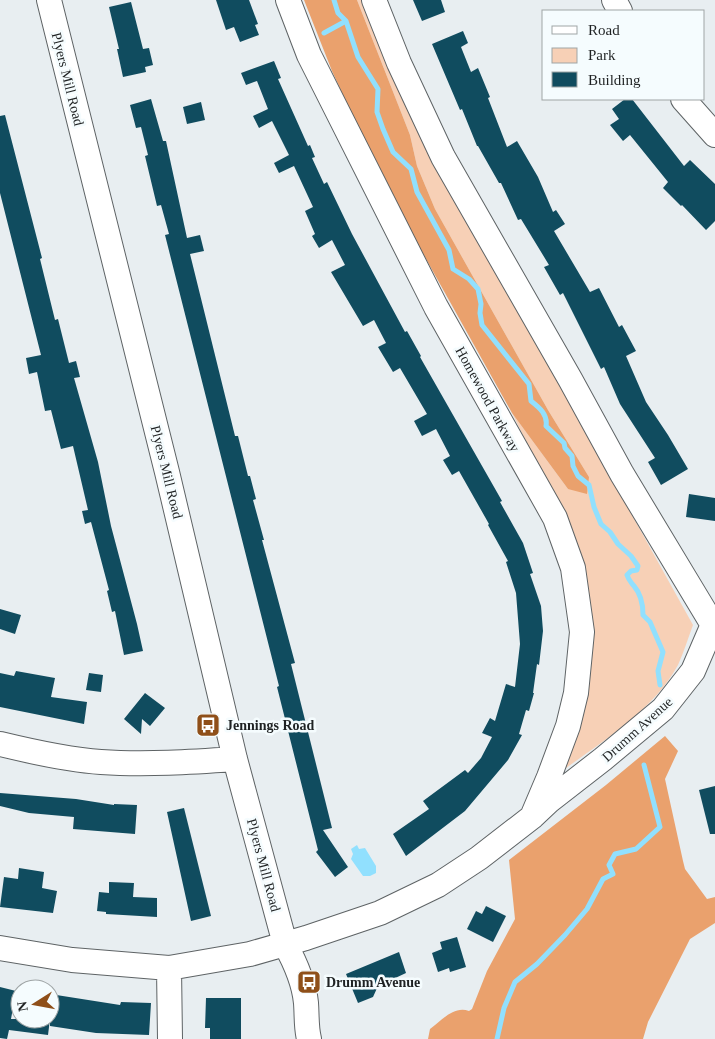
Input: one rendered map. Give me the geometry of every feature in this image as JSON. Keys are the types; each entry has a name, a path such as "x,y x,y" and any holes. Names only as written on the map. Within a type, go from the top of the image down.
{"street":[{"name":"Plyers Mill Road","path":"48,0 167,472 235,759 285,944 282,971 292,1006 307,1034"},
{"name":"Homewood Parkway","path":"288,0 309,55 436,307 555,518 573,568 582,632 576,693 568,726 532,817"},
{"path":"374,0 400,63 443,157 622,474 714,623"},
{"path":"684,100 715,135"},
{"name":"Drumm Avenue","path":"0,948 72,960 169,968 250,954 380,913 438,885 479,858 532,817 549,801 604,760 663,709 693,671 714,623"},
{"path":"0,744 101,762 200,762 235,759"},
{"path":"169,968 170,1039"}],"green space":[{"path":"357,0 368,0 577,416 693,625 678,665 655,697 611,736 562,771 588,678 592,616 578,547 512,413 568,489 589,477 548,410 435,209 417,166 410,135"}],"shaded area":[{"path":"304,0 357,0 410,135 417,166 435,209 548,410 589,477 587,494 568,489 512,413 373,160 332,71"},
{"path":"665,736 678,751 665,779 685,869 707,899 715,897 715,923 690,939 648,1022 643,1039 428,1039 430,1029 448,1015 458,1010 469,1011 472,1009 487,971 515,919 509,860 606,785"}],"water":[{"path":"357,845 359,849 365,848 376,866 376,873 370,876 363,876 351,859 353,854 351,849"}],"building":[{"path":"216,0 249,0 258,24 255,25 259,35 240,42 234,27 226,30"},
{"path":"413,0 441,0 445,12 422,21"},
{"path":"131,2 143,49 149,48 153,65 145,67 146,72 123,77 117,49 119,49 109,7"},
{"path":"463,31 468,43 461,47 471,72 478,68 507,147 517,141 538,177 553,212 556,210 565,224 554,231 590,292 599,288 619,327 622,325 636,351 626,356 646,402 688,469 661,485 648,462 655,458 620,404 604,367 601,369 563,293 560,295 544,267 549,265 521,219 518,220 501,183 499,183 477,146 462,109 460,110 432,44"},
{"path":"274,61 281,78 278,79 308,146 310,145 315,157 312,158 324,184 327,182 352,234 405,332 407,331 421,356 502,501 500,502 523,543 533,573 530,574 541,606 543,631 539,665 537,664 534,693 529,711 526,710 519,734 522,735 508,760 465,811 406,856 393,834 429,809 423,801 465,770 468,773 481,758 492,737 482,733 490,718 495,721 506,684 515,687 520,644 516,593 506,562 508,561 489,524 459,471 452,475 443,460 450,456 436,429 422,436 414,421 427,414 400,368 393,372 378,347 386,343 374,320 363,326 331,272 345,265 332,240 319,248 312,236 315,234 305,211 313,207 294,166 279,173 274,163 289,155 272,121 259,128 253,116 268,109 257,81 246,85 241,73"},
{"path":"151,99 163,141 166,141 187,238 200,235 204,251 190,254 235,436 238,436 256,499 253,500 264,540 262,540 295,663 291,664 332,828 323,830 348,867 335,877 316,852 318,850 277,687 279,686 165,235 169,234 161,205 157,206 145,156 148,155 141,127 136,128 130,105"},
{"path":"624,100 633,100 684,166 690,160 715,184 715,221 706,230 663,188 668,182 630,135 623,141 610,125 619,119 612,109"},
{"path":"201,102 205,120 187,124 183,107"},
{"path":"5,115 42,258 40,259 55,320 58,319 69,363 76,361 80,377 74,378 98,462 111,526 143,651 124,655 115,611 112,612 107,591 109,590 91,522 85,524 82,511 88,510 73,446 61,449 51,410 45,411 37,372 29,374 26,358 41,355 0,193 0,116"},
{"path":"689,494 715,498 715,521 686,517"},
{"path":"0,609 21,615 15,634 0,629"},
{"path":"16,671 55,678 51,697 87,702 84,724 0,707 0,673 14,676"},
{"path":"89,673 103,675 101,692 86,690"},
{"path":"145,693 165,708 150,726 142,719 141,734 124,719"},
{"path":"715,786 715,834 710,834 699,790"},
{"path":"0,793 76,799 114,805 137,805 135,834 73,829 74,817 29,813 0,806"},
{"path":"184,808 211,916 191,921 167,812"},
{"path":"19,868 44,872 42,888 57,891 53,913 0,907 4,877 18,879"},
{"path":"109,882 134,883 133,897 157,898 157,917 106,914 106,912 97,911 99,892 109,893"},
{"path":"486,906 506,916 493,942 467,929 476,911 482,914"},
{"path":"457,937 466,967 450,972 449,968 438,972 432,953 442,949 440,942"},
{"path":"399,952 406,973 378,986 373,997 358,1003 346,974"},
{"path":"0,987 10,990 10,1029 49,1029 48,1035 9,1030 7,1039 0,1038"},
{"path":"60,996 120,1005 121,1002 151,1003 149,1035 96,1033 60,1028"},
{"path":"206,998 241,998 241,1039 210,1039 210,1028 205,1028"}],"waterway":[{"path":"334,0 338,13 346,21 358,57 378,89 377,112 393,152 411,169 417,192 449,250 453,269 469,279 478,289 482,325 529,384 531,401 545,415 546,426 564,443 565,448 572,456 573,466 578,476 589,485 594,507 601,524 638,566 637,570 631,571 627,575 640,596 643,615 650,622 663,652 658,671 660,685"},
{"path":"324,33 346,21"},
{"path":"497,1039 504,1008 515,982 537,964 587,909 603,879 613,874 609,865 615,854 636,849 660,827 644,765"}],"place":[{"name":"Jennings Road","path":"208,725"},
{"name":"Drumm Avenue","path":"309,982"}]}
